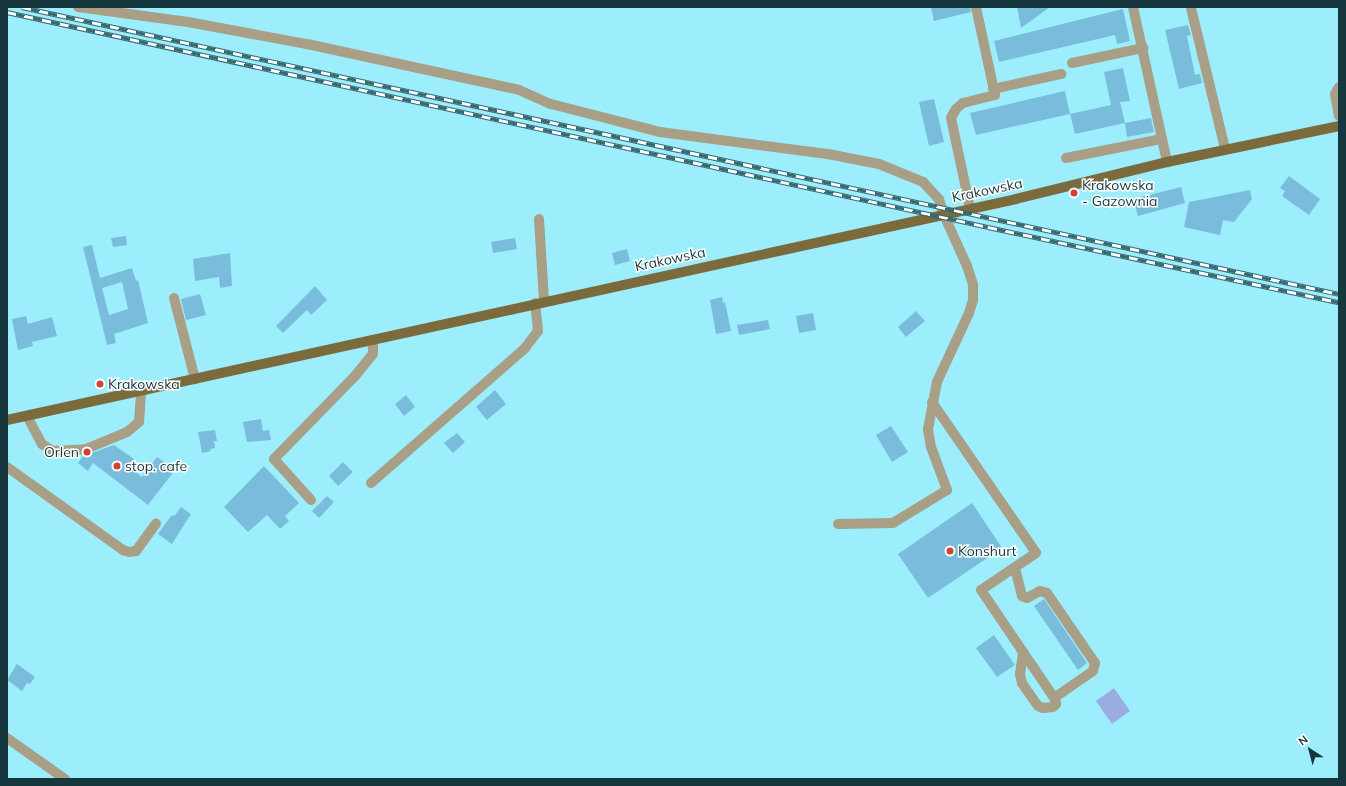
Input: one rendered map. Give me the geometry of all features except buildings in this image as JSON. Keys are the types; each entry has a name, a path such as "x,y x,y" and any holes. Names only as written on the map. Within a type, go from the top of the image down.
{"main road":[{"name":"Krakowska","path":"7,420 970,208 1224,149 1339,126"}],"street":[{"path":"78,7 188,22 306,44 519,90 551,104 660,132 828,154 879,164 923,182 940,199 944,213 967,266 973,285 973,300 936,382 928,429 931,448 947,490 893,523 838,524"},
{"path":"970,208 951,118 963,103 995,95 976,7"},
{"path":"1134,7 1167,162"},
{"path":"1191,8 1224,149"},
{"path":"1072,63 1143,48"},
{"path":"993,89 1061,74"},
{"path":"1339,87 1335,94 1339,116"},
{"path":"1066,158 1162,140"},
{"path":"371,483 525,348 538,331 540,302 539,219"},
{"path":"174,298 195,379"},
{"path":"311,500 274,459 355,376 373,354 373,340"},
{"path":"27,416 42,444 53,452 86,449 127,432 139,422 141,390"},
{"path":"932,402 1036,554 981,590 1024,652 1054,698 1056,702 1055,706 1048,709 1043,708 1034,701 1022,683 1020,674 1024,652"},
{"path":"7,467 123,550 129,552 136,551 156,523"},
{"path":"1015,568 1022,596 1027,598 1040,591 1047,593 1095,663 1093,672 1054,698"},
{"path":"7,738 65,779"}],"water":[{"path":"1114,688 1130,711 1112,724 1096,701"}],"railway":[{"path":"22,7 1339,294"},
{"path":"7,12 988,227 1339,302"}],"place":[{"name":"Krakowska - Gazownia","path":"1074,193"},
{"name":"Krakowska","path":"100,384"},
{"name":"Orlen","path":"87,452"},
{"name":"stop. cafe","path":"117,466"},
{"name":"Konshurt","path":"950,551"}]}
